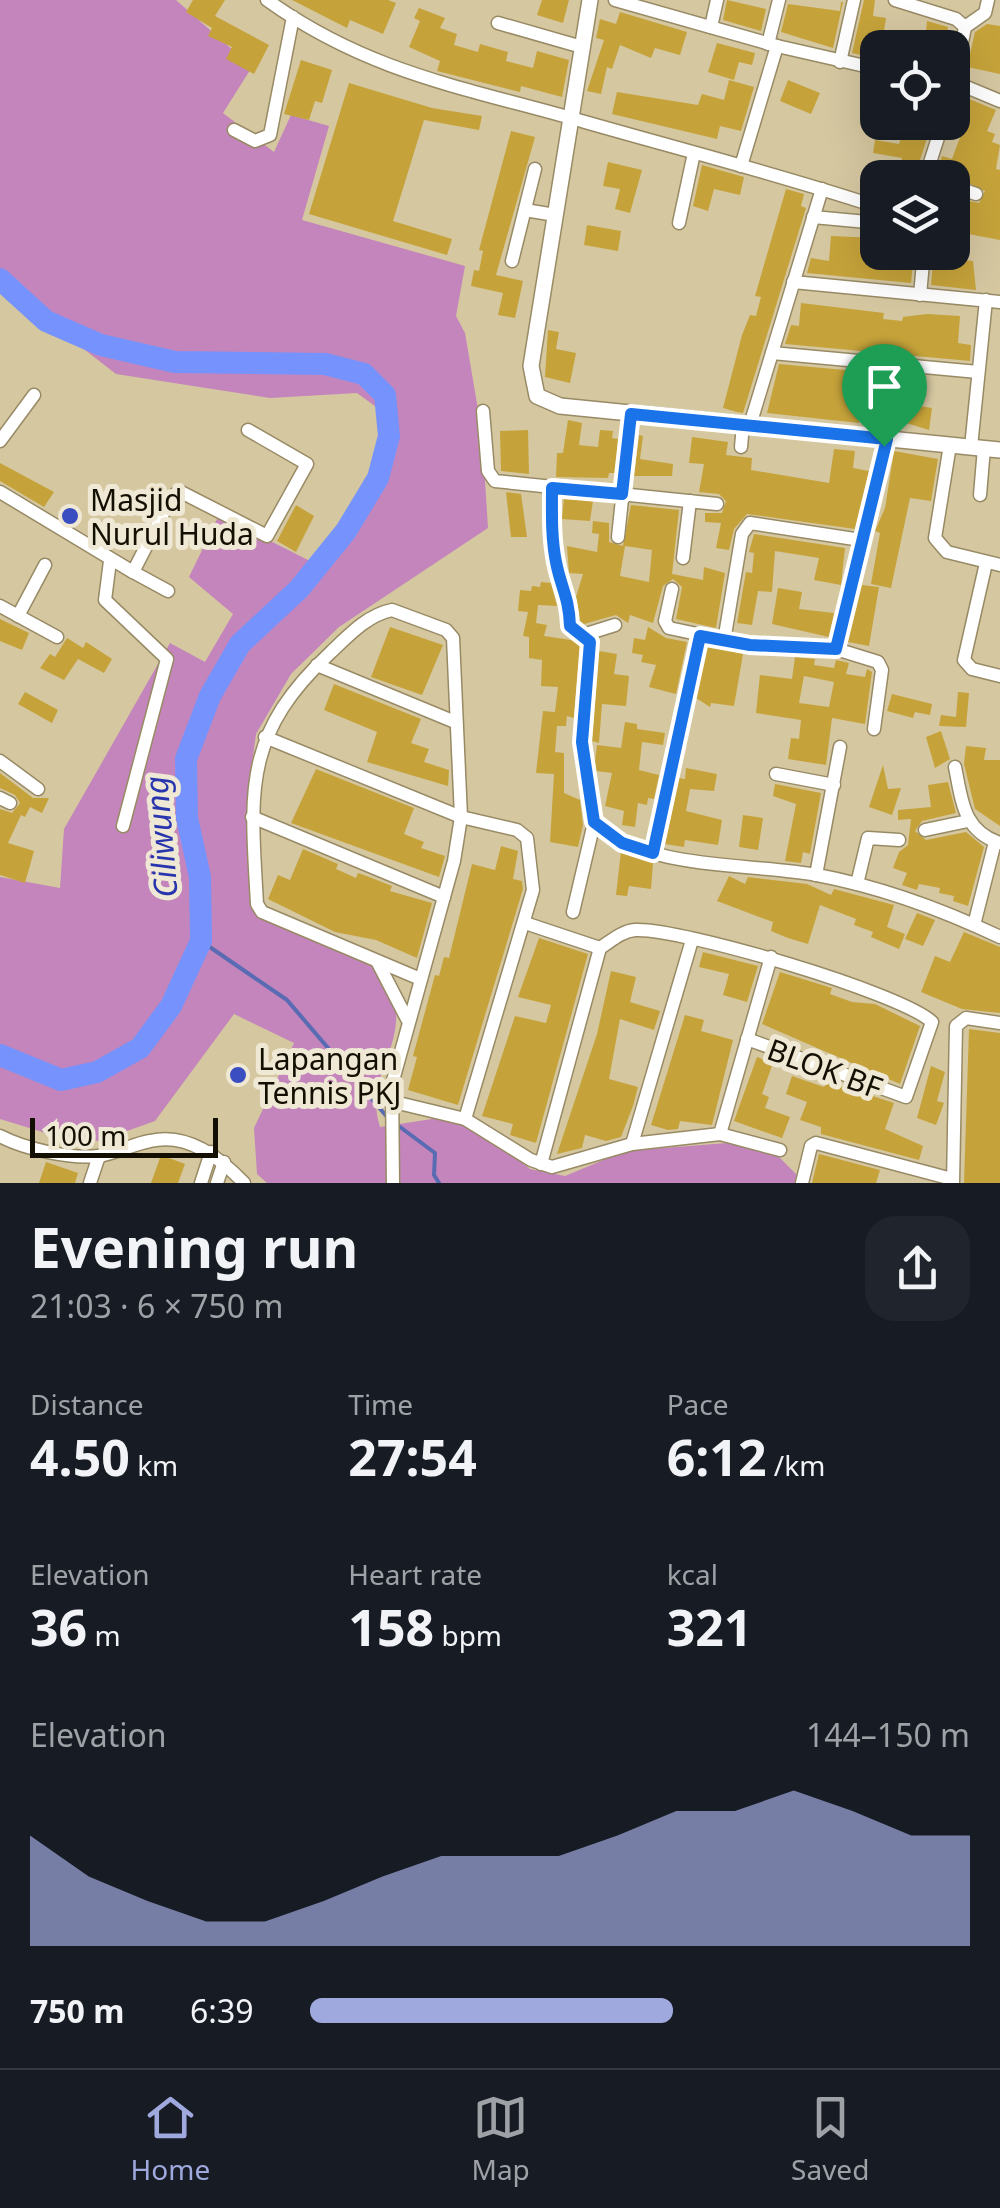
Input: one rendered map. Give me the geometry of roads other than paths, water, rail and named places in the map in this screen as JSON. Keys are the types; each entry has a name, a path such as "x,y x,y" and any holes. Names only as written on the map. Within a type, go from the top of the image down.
{"main road":[{"path":"590,0 531,366 534,392 552,406 985,448"}],"street":[{"path":"267,0 390,66 457,90 742,166 860,202"},
{"path":"614,0 860,65"},
{"path":"712,27 718,0"},
{"path":"742,166 773,45 779,0"},
{"path":"840,62 854,0"},
{"path":"895,0 956,19 966,27"},
{"path":"965,30 985,13 988,0"},
{"path":"234,130 255,140 270,135 293,17"},
{"path":"498,23 582,47"},
{"path":"970,91 1000,101"},
{"path":"679,223 694,153"},
{"path":"512,261 535,170"},
{"path":"742,447 822,189"},
{"path":"970,192 976,194"},
{"path":"525,210 555,215"},
{"path":"813,217 860,221"},
{"path":"920,295 922,270"},
{"path":"794,282 993,301 978,372 985,448 980,494"},
{"path":"772,352 978,372"},
{"path":"0,442 34,395"},
{"path":"483,410 491,478 717,504"},
{"path":"618,537 631,414"},
{"path":"133,572 170,498 179,491 267,536 307,464 248,430"},
{"path":"836,649 887,439"},
{"path":"950,445 935,538 948,552 993,564 964,660 972,669 1000,676"},
{"path":"552,488 557,567 570,598 570,626 590,642 582,750 594,822 573,912"},
{"path":"0,492 110,561 168,591"},
{"path":"683,558 690,501"},
{"path":"724,641 745,526 766,522 861,540"},
{"path":"110,561 105,600 167,656 123,826"},
{"path":"18,616 45,565"},
{"path":"672,589 665,625 724,641 836,649 881,665 874,729"},
{"path":"0,606 57,637"},
{"path":"393,1183 390,1108 418,978 444,897 461,817 453,638 446,630 385,611 349,634 316,665 266,737 254,771 252,816 260,910 418,978"},
{"path":"583,635 615,626"},
{"path":"653,853 700,636"},
{"path":"316,665 455,722"},
{"path":"266,737 461,817 518,830 527,838 533,890 465,1119"},
{"path":"816,875 840,748"},
{"path":"0,761 38,789"},
{"path":"955,768 968,821 998,842 974,925"},
{"path":"776,774 834,786"},
{"path":"252,816 444,897"},
{"path":"925,830 968,821"},
{"path":"594,822 622,843 653,853 856,884 1000,937"},
{"path":"856,884 868,838 900,840"},
{"path":"525,922 600,948 637,930 771,958 720,1134"},
{"path":"632,1144 692,940"},
{"path":"541,1164 600,948"},
{"name":"BLOK BF","path":"747,1040 902,1097 908,1094 931,1020 771,958"},
{"path":"378,963 408,1022"},
{"path":"802,1183 811,1146 816,1143 952,1181 956,1026 966,1018 1000,1023"},
{"path":"390,1108 465,1119 541,1164 561,1167 632,1144 720,1134 780,1150"},
{"path":"1,1142 99,1156 155,1139 211,1152 244,1183"},
{"path":"200,1183 211,1152"},
{"path":"90,1183 99,1156"},
{"path":"217,1183 224,1162"}],"waterway":[{"name":"Ciliwung","path":"0,279 46,321 101,345 175,362 325,364 364,374 385,395 389,436 378,478 346,531 299,589 240,644 210,696 186,759 187,818 200,877 201,941 171,1006 140,1048 97,1072 61,1080 0,1055"},
{"path":"201,941 287,1000 388,1118"},
{"path":"396,1124 435,1153 434,1175 439,1183"}],"place":[{"name":"Masjid Nurul Huda","path":"70,516"},
{"name":"Lapangan Tennis PKJ","path":"238,1075"}]}
